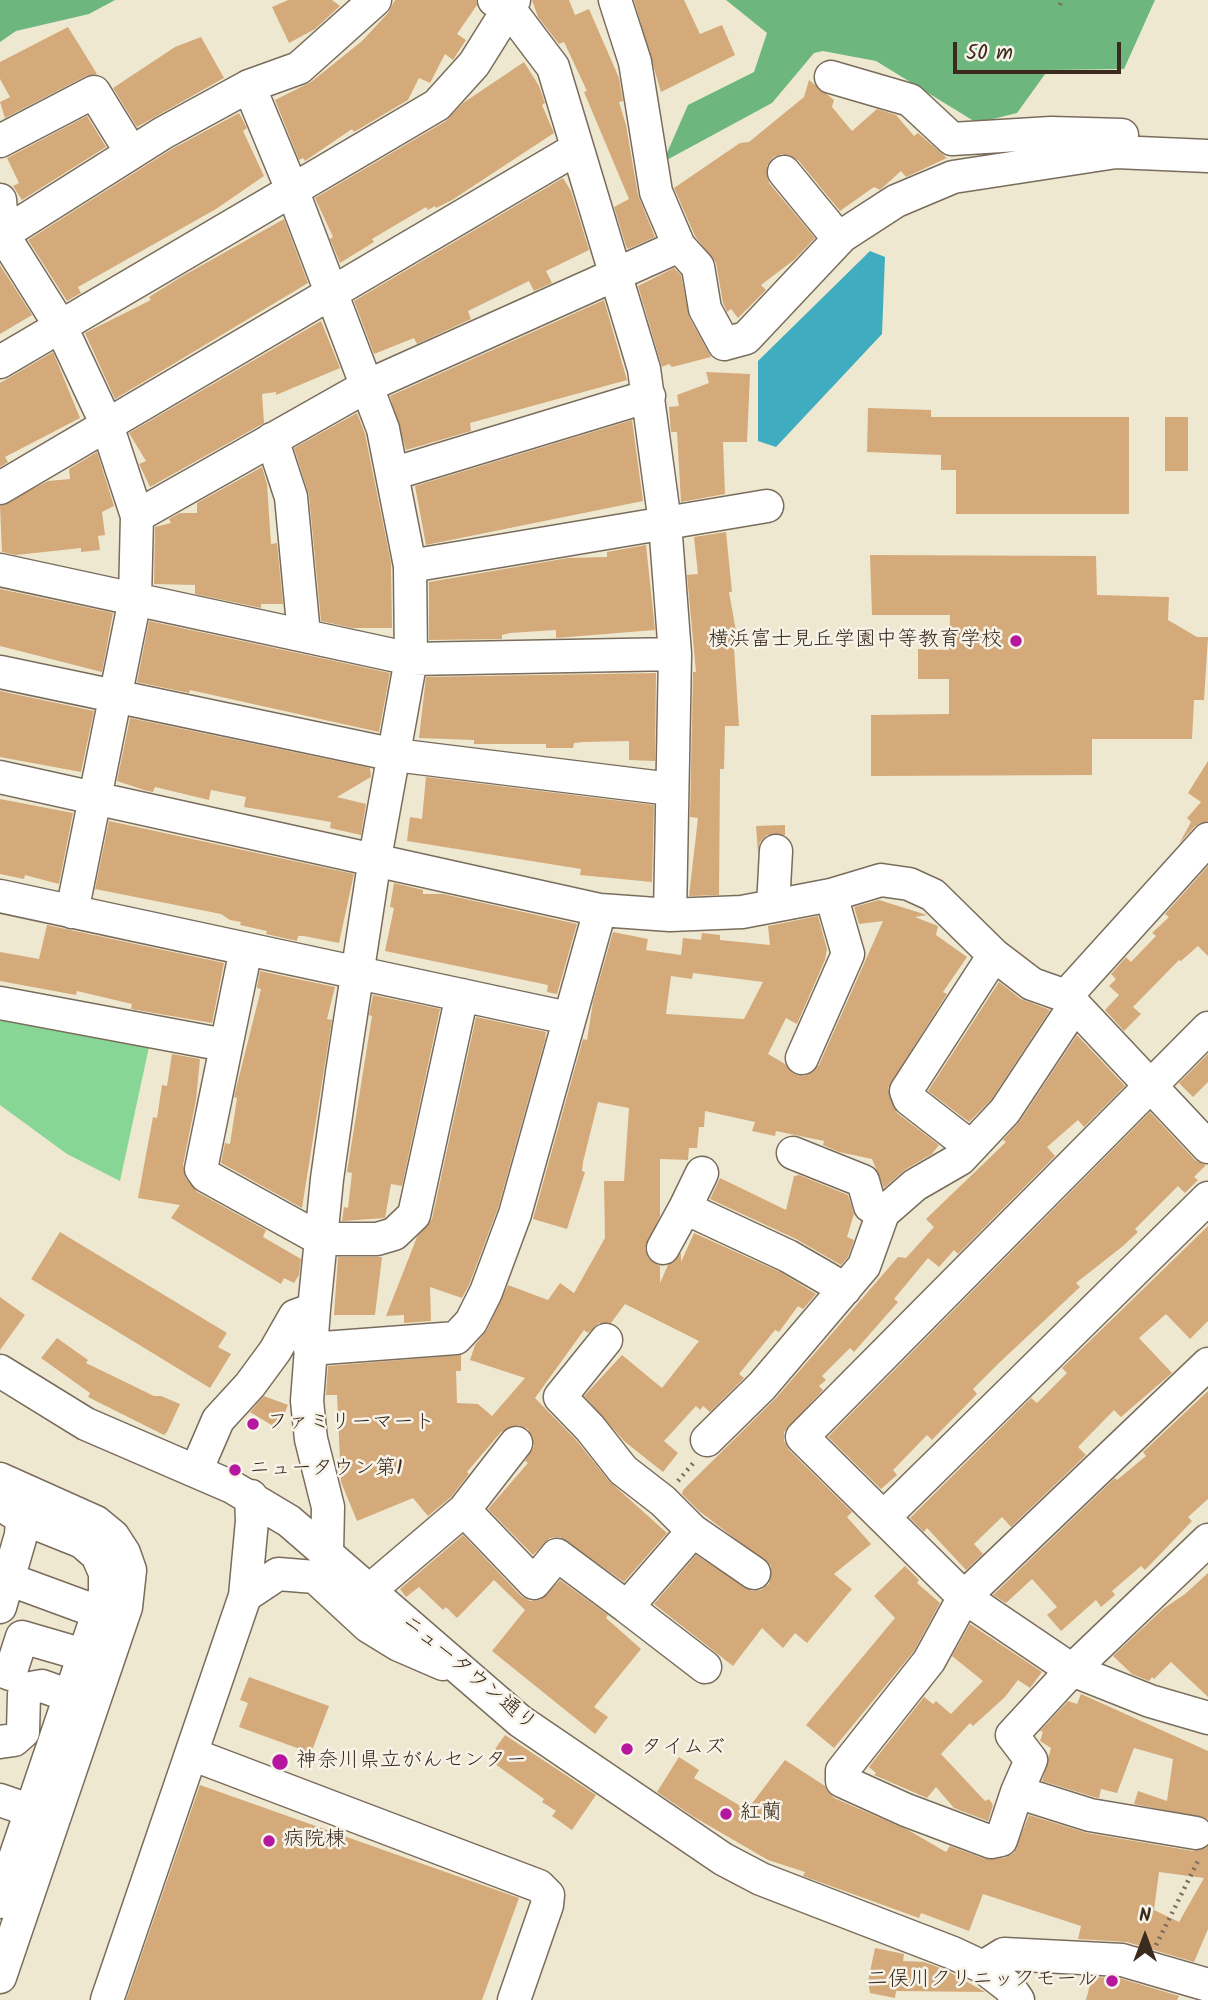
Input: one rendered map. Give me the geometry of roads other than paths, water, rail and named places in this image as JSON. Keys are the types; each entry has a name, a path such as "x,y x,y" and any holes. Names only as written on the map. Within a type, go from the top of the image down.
{"street":[{"path":"1,233 131,152 249,86 299,68 375,0"},
{"path":"615,0 635,62 656,192 679,246 698,267 705,309 724,344 746,338 839,239 896,201 953,177 1116,152 1208,154"},
{"path":"0,362 438,105 474,64 506,3 553,67 576,149 617,272 649,396 665,523 675,654 670,915"},
{"path":"831,77 910,100 952,139 1051,134 1118,135 1208,154"},
{"path":"249,86 293,192 383,429 410,566 411,659 358,973 320,1239 310,1349 307,1401 311,1439 328,1507 327,1553"},
{"path":"0,141 94,92 131,152"},
{"path":"0,488 576,149"},
{"path":"784,172 839,239"},
{"path":"0,200 1,233 61,327 107,425 137,516 135,599 72,912"},
{"path":"137,516 367,386 679,246"},
{"path":"393,474 649,396"},
{"path":"272,439 291,497 304,635"},
{"path":"410,566 767,506"},
{"path":"0,570 411,659 675,654"},
{"path":"0,672 395,755 671,789"},
{"path":"0,777 600,909 670,915 742,912 831,895 881,880 909,884 933,895 994,955 1032,984 1070,1000 1208,1147"},
{"path":"705,1447 762,1386 864,1266 883,1213 915,1185 960,1159 1004,1111 1070,1000 1208,839"},
{"path":"773,906 776,851"},
{"path":"802,1058 848,954 831,895"},
{"path":"0,896 568,1018"},
{"path":"310,1349 456,1338 471,1322 486,1292 515,1214 600,909"},
{"path":"246,949 201,1165 203,1173 320,1239 377,1239 394,1234 414,1215 439,1115 462,995"},
{"path":"971,1147 909,1099 906,1091 994,955"},
{"path":"0,1003 225,1045"},
{"path":"1208,1028 802,1437 885,1516 964,1597 1072,1670 1150,1702 1208,1718"},
{"path":"793,1153 863,1181 870,1206 883,1213"},
{"path":"663,1248 702,1174"},
{"path":"885,1516 1208,1198"},
{"path":"685,1208 788,1256 845,1289"},
{"path":"196,1471 218,1420 250,1385 275,1351 295,1316 314,1309"},
{"path":"606,1340 560,1397 590,1428 623,1470 663,1501 693,1531 754,1573"},
{"path":"1208,1364 964,1597 929,1661 842,1771 842,1781 905,1810 991,1842 1001,1840 1031,1760 1012,1735 1072,1670 1208,1540"},
{"name":"ニュータウン通り","path":"0,1371 86,1424 251,1496 327,1553 520,1721 723,1858 761,1879 983,1967 1009,1987 1018,2000"},
{"path":"370,1590 464,1510 516,1443"},
{"path":"0,1480 14,1496 0,1543"},
{"path":"0,1480 96,1522 113,1536 124,1553 130,1570 130,1588 103,1631 70,1696 31,1825 0,1977"},
{"path":"107,2000 194,1755 246,1596 252,1521 251,1496"},
{"path":"464,1510 534,1583 557,1555 705,1667"},
{"path":"7,1513 21,1535 2,1592 103,1631"},
{"path":"2,1892 31,1825 103,1631 106,1593 104,1573 97,1555 82,1542 7,1513"},
{"path":"627,1607 693,1531"},
{"path":"246,1596 278,1574 315,1577 369,1626 399,1645 470,1675"},
{"path":"0,1670 10,1674 22,1637 103,1631"},
{"path":"0,1742 14,1740 23,1732 24,1694 31,1688 42,1686 70,1696"},
{"path":"194,1755 539,1886 548,1895 514,2000"},
{"path":"1017,1793 1199,1844"},
{"path":"0,1800 31,1825"},
{"path":"983,1967 1004,1954 1122,1960 1208,1985"}],"water":[{"path":"870,251 885,257 882,334 776,447 758,441 758,361"}],"place":[{"name":"横浜富士見丘学園中等教育学校","path":"1016,641"},
{"name":"ファミリーマート","path":"253,1424"},
{"name":"ニュータウン第1","path":"235,1470"},
{"name":"タイムズ","path":"627,1749"},
{"name":"神奈川県立がんセンター","path":"280,1762"},
{"name":"紅蘭","path":"726,1814"},
{"name":"病院棟","path":"269,1841"},
{"name":"二俣川クリニックモール","path":"1112,1981"}]}
